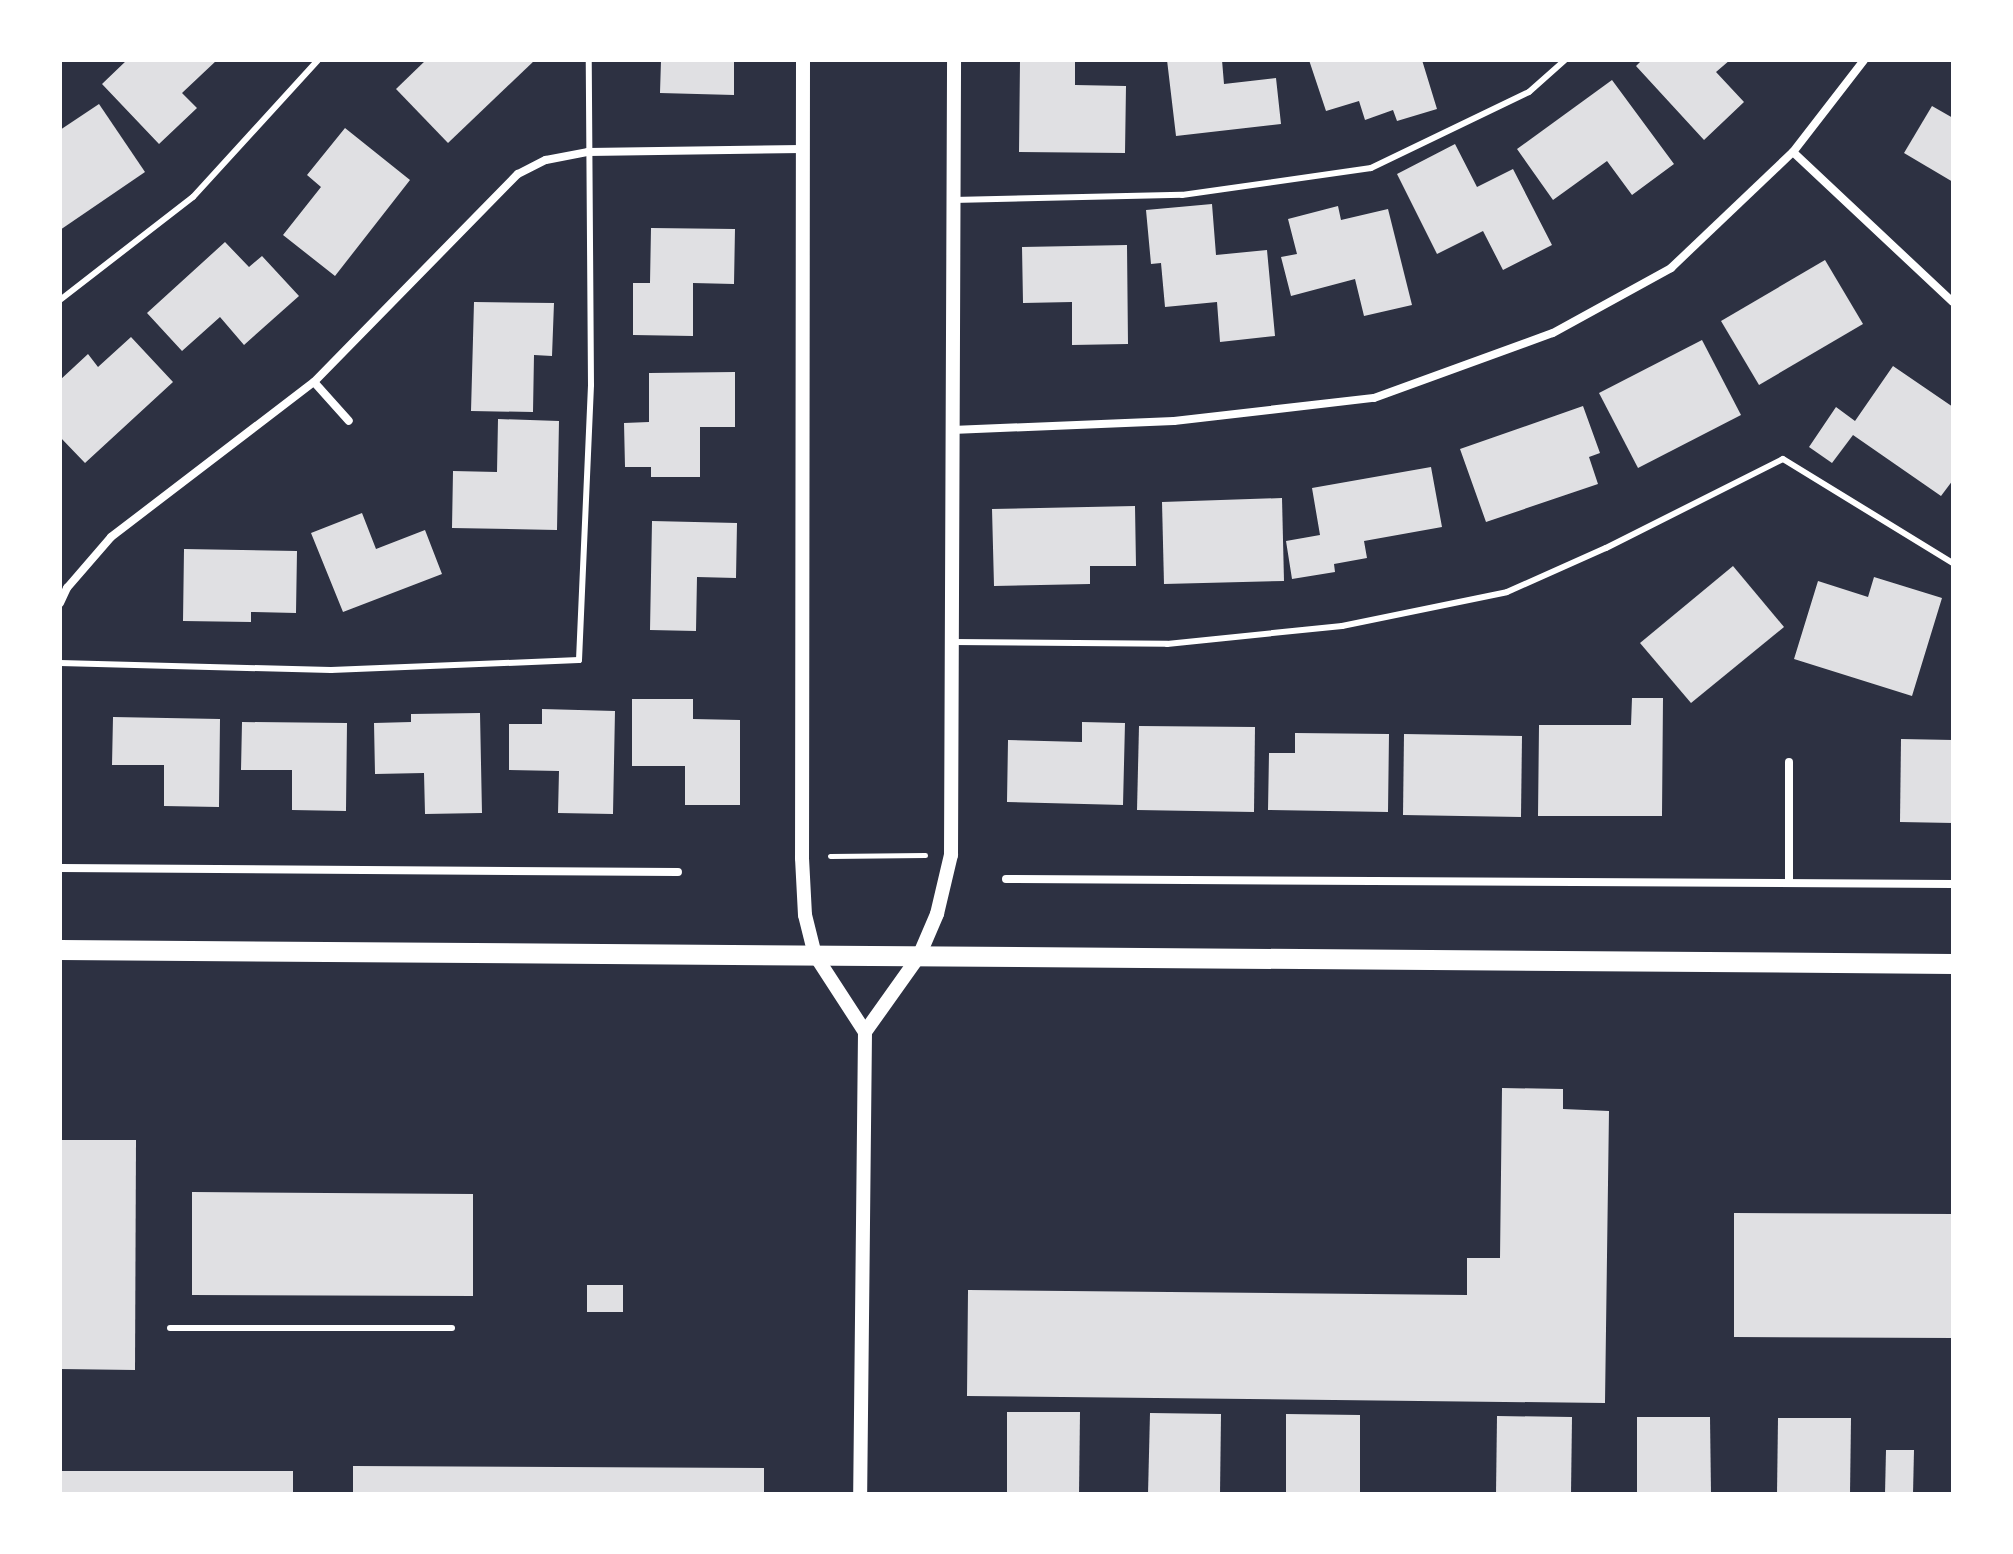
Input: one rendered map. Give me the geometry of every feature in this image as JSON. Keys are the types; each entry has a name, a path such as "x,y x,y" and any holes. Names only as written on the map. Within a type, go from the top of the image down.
{"main road":[{"path":"60,950 1953,964"}],"street":[{"path":"803,60 802,858 805,915 815,955 865,1032 860,1494"},
{"path":"865,1032 919,956 937,914 951,855 954,60"},
{"path":"952,430 1174,421 1374,398 1553,333 1671,268 1793,152 1864,60"},
{"path":"60,603 67,588 111,537 314,382 518,174 546,160 588,152 802,149"},
{"path":"1793,152 1953,302"},
{"path":"314,382 349,421"},
{"path":"1789,762 1789,883"},
{"path":"60,868 678,872"},
{"path":"1006,879 1953,884"}],"lane":[{"path":"60,300 193,197 318,60"},
{"path":"60,663 331,670 579,660 591,385 589,60"},
{"path":"953,200 1182,195 1371,168 1529,92 1565,60"},
{"path":"952,642 1167,644 1342,626 1507,592 1606,548 1783,459 1953,563"},
{"path":"170,1328 452,1328"}],"path":[{"path":"830,856 929,855"}],"building":[{"path":"127,60 217,60 182,93 197,108 159,144 102,84"},
{"path":"426,60 535,60 448,143 396,89"},
{"path":"661,60 734,60 734,95 660,93"},
{"path":"1020,60 1075,60 1075,85 1126,86 1125,153 1019,152"},
{"path":"1167,60 1222,60 1224,84 1276,78 1281,124 1176,136"},
{"path":"1309,60 1422,60 1437,109 1397,121 1393,110 1365,120 1359,101 1326,111"},
{"path":"1642,60 1730,60 1716,72 1744,102 1704,140 1636,66"},
{"path":"1612,80 1674,164 1632,195 1607,161 1553,200 1517,149"},
{"path":"99,104 145,172 60,230 60,130"},
{"path":"1932,106 1953,118 1953,182 1904,153"},
{"path":"345,128 410,180 335,276 283,235 321,187 307,175"},
{"path":"1455,144 1477,187 1513,169 1552,245 1503,270 1483,231 1437,254 1397,174"},
{"path":"1212,204 1216,255 1267,250 1275,336 1220,342 1217,302 1165,307 1161,263 1151,264 1146,210"},
{"path":"1338,206 1341,220 1388,209 1412,305 1364,316 1355,279 1291,296 1281,257 1297,254 1288,219"},
{"path":"651,228 735,229 734,284 693,283 693,336 633,335 633,283 650,283"},
{"path":"225,242 249,267 262,256 299,296 244,345 220,317 182,351 147,313"},
{"path":"1127,245 1128,344 1072,345 1072,302 1023,303 1022,247"},
{"path":"1825,260 1863,324 1759,385 1721,321"},
{"path":"474,302 554,303 552,356 534,355 533,412 471,411"},
{"path":"131,337 173,382 85,463 60,437 60,380 88,354 98,367"},
{"path":"1702,340 1741,415 1638,468 1599,393"},
{"path":"1893,366 1953,407 1953,480 1941,496 1853,435 1832,463 1809,447 1836,407 1855,421"},
{"path":"735,372 735,427 700,427 700,477 651,477 651,467 625,467 624,423 649,422 649,373"},
{"path":"1583,406 1600,453 1589,457 1598,484 1486,522 1460,449"},
{"path":"498,419 559,421 557,530 452,528 453,471 497,472"},
{"path":"1431,467 1442,527 1364,541 1367,558 1334,564 1335,572 1292,579 1286,541 1320,535 1312,488"},
{"path":"1282,498 1284,581 1164,584 1162,502"},
{"path":"1135,506 1136,566 1090,566 1090,584 994,586 992,509"},
{"path":"362,513 376,549 425,530 442,574 343,612 311,533"},
{"path":"652,521 737,523 736,578 697,577 696,631 650,630"},
{"path":"184,549 297,551 296,613 251,612 251,622 183,621"},
{"path":"1733,566 1784,627 1691,703 1640,643"},
{"path":"1874,577 1942,598 1912,696 1794,659 1818,581 1868,597"},
{"path":"1632,698 1663,698 1662,816 1538,816 1539,725 1631,725"},
{"path":"632,699 693,699 693,719 740,720 740,805 685,805 685,766 632,766"},
{"path":"542,709 615,711 613,814 558,813 559,771 509,770 509,724 542,724"},
{"path":"480,713 482,813 425,814 424,773 375,774 374,723 411,722 411,714"},
{"path":"113,717 220,719 219,807 164,806 164,765 112,765"},
{"path":"242,722 347,723 346,811 292,810 292,770 241,770"},
{"path":"1082,722 1125,723 1123,805 1007,802 1008,740 1082,742"},
{"path":"1139,726 1255,727 1254,812 1137,810"},
{"path":"1295,733 1389,734 1388,812 1268,810 1269,753 1295,753"},
{"path":"1404,734 1522,736 1521,817 1403,815"},
{"path":"1901,739 1953,740 1953,823 1900,822"},
{"path":"1502,1088 1563,1089 1563,1109 1609,1111 1605,1403 967,1396 968,1290 1467,1295 1467,1258 1500,1258"},
{"path":"60,1140 136,1140 135,1370 60,1369"},
{"path":"192,1192 473,1194 473,1296 192,1295"},
{"path":"1734,1213 1953,1214 1953,1338 1734,1337"},
{"path":"587,1285 623,1285 623,1312 587,1312"},
{"path":"1007,1412 1080,1412 1079,1494 1007,1494"},
{"path":"1150,1413 1221,1414 1220,1494 1148,1494"},
{"path":"1286,1414 1360,1415 1360,1494 1286,1494"},
{"path":"1497,1416 1572,1417 1571,1494 1496,1494"},
{"path":"1637,1417 1710,1417 1711,1494 1637,1494"},
{"path":"1778,1418 1851,1418 1850,1494 1777,1494"},
{"path":"1886,1450 1914,1450 1913,1494 1885,1494"},
{"path":"353,1466 764,1468 764,1494 353,1494"},
{"path":"60,1471 293,1471 293,1494 60,1494"}]}
